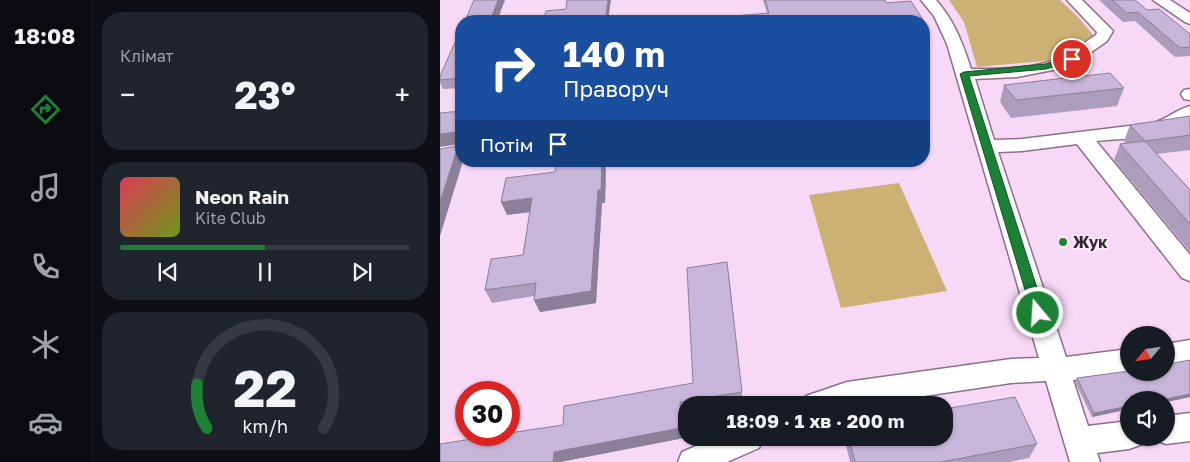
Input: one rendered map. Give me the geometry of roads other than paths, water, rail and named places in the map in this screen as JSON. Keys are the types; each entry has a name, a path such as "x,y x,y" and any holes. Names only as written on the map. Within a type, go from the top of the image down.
{"street":[{"path":"964,74 1046,67 1066,62 1078,55 1084,48 1102,37 1105,30 1074,0"},
{"path":"1160,0 1190,19"},
{"path":"932,1 949,29 964,74 1082,452 1120,438"},
{"path":"986,146 1022,145 1167,126 1190,111"},
{"path":"1082,137 1190,272"},
{"path":"1175,353 1190,350"},
{"path":"844,396 1011,371 1093,367 1120,362"},
{"path":"1175,429 1190,427"},
{"path":"693,462 730,446"}],"place":[{"name":"Жук","path":"1063,242"}]}
